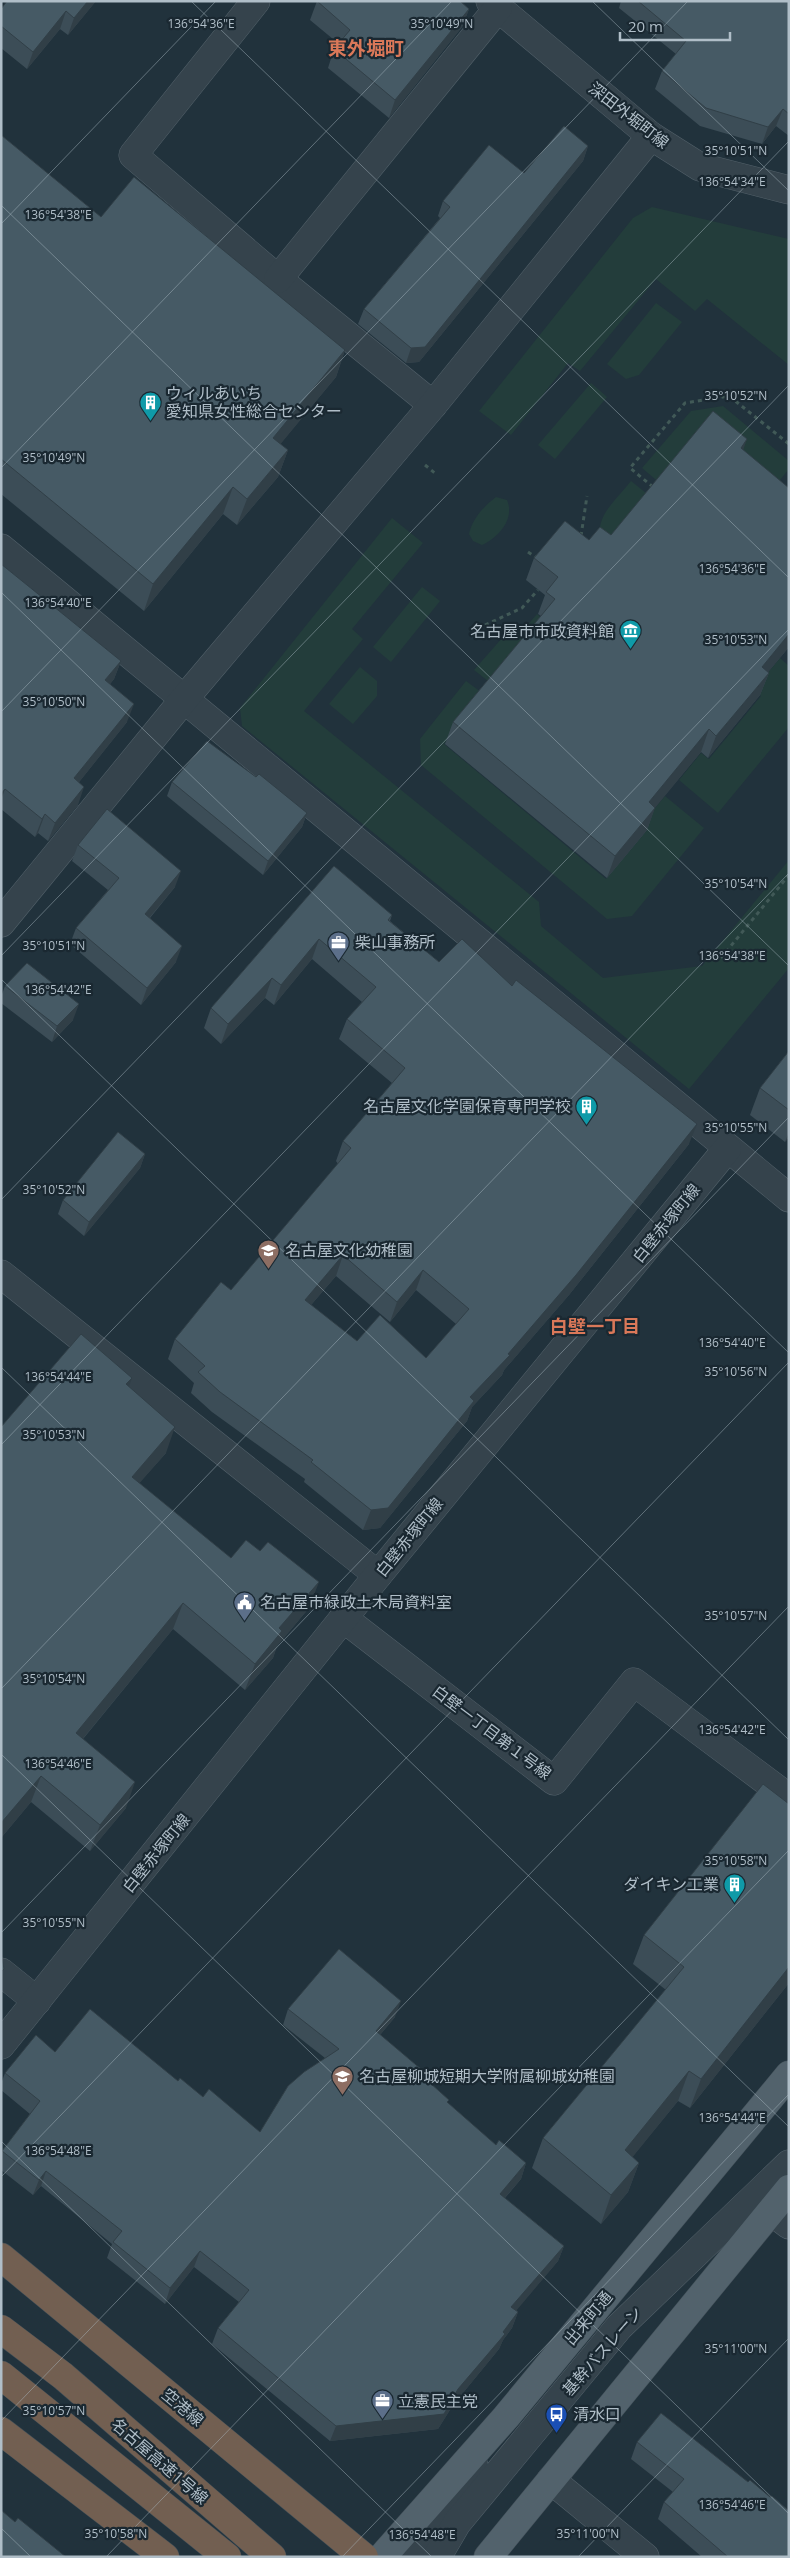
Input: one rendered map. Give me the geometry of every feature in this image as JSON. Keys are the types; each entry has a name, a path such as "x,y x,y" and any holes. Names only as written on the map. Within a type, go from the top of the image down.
{"highway":[{"name":"空港線","path":"1,2257 364,2557"},
{"path":"1,2310 49,2350 62,2376"},
{"name":"名古屋高速1号線","path":"1,2328 62,2376 272,2557"},
{"name":"名古屋高速1号線","path":"1,2374 226,2557"},
{"path":"1,2430 165,2557"}],"main road":[{"name":"出来町通","path":"382,2557 506,2417 789,2075"},
{"path":"488,2557 551,2480 781,2218 789,2189"}],"street":[{"path":"256,1 133,155 278,279 433,405"},
{"path":"278,279 494,4"},
{"name":"深田外堀町線","path":"494,4 652,136 700,167 789,190"},
{"path":"1,922 186,698 433,405 652,136"},
{"path":"1,548 186,698 727,1149 789,1198"},
{"name":"白壁赤塚町線","path":"1,2044 343,1618 727,1149"},
{"path":"1,1274 378,1575"},
{"name":"白壁一丁目第１号線","path":"343,1618 554,1781 634,1682 789,1798"},
{"path":"1,1972 37,2001"},
{"name":"基幹バスレーン","path":"437,2557 458,2523 619,2327 789,2164"},
{"path":"414,2557 506,2417"},
{"path":"551,2480 645,2557"}],"path":[{"path":"657,491 630,468 685,403 729,396 789,444"},
{"path":"422,463 436,474"},
{"path":"581,538 587,496"},
{"path":"528,552 541,562"},
{"path":"485,625 522,608 538,590"},
{"path":"721,958 789,875"}],"green space":[{"path":"652,207 789,239 789,365 707,299 695,311 656,279 580,371 568,363 511,435 479,411 633,218"},
{"path":"656,303 682,322 639,375 626,379 607,364"},
{"path":"591,383 607,397 555,459 538,445"},
{"path":"723,406 789,461 789,469 766,497 662,485 642,468 691,411"},
{"path":"631,481 651,497 602,557 599,532 604,515"},
{"path":"496,497 507,500 509,514 504,527 482,545 473,541 469,534 479,513"},
{"path":"392,518 423,543 352,629 363,639 304,711 539,902 541,926 603,978 702,966 789,860 789,968 689,1089 242,726 240,708"},
{"path":"422,587 440,601 391,662 373,647"},
{"path":"537,614 545,621 493,685 474,670 503,637 525,628"},
{"path":"780,658 789,666 789,727 718,813 679,780 701,753 709,759 761,696 754,689"},
{"path":"360,667 377,681 377,696 353,724 329,704"},
{"path":"466,681 485,695 444,744 606,879 647,830 641,825 665,796 704,828 632,916 607,919 421,765 420,739"}],"building":[{"path":"7,1 88,1 74,18 66,11 33,52 1,26 1,9"},
{"path":"317,1 460,1 469,9 395,100 334,49 350,30"},
{"path":"638,1 789,1 789,114 783,109 768,127 706,108 662,71 686,41"},
{"path":"564,126 588,146 425,347 411,348 364,309 450,207 443,201 489,145 524,173"},
{"name":"ウィルあいち 愛知県女性総合センター","path":"1,135 101,217 134,177 345,350 273,438 288,450 247,499 233,487 153,584 1,459"},
{"path":"713,411 747,439 741,448 789,488 789,634 762,667 769,673 716,736 709,729 649,802 655,808 615,856 453,722 555,599 546,592 558,577 534,558 565,521 589,540 600,527 611,535"},
{"path":"1,564 121,661 105,680 134,704 74,778 84,787 55,823 45,814 42,819 5,789 1,794"},
{"path":"207,741 256,777 259,774 307,813 268,861 172,782"},
{"path":"107,809 181,871 145,914 182,946 147,988 76,928 119,878 78,845"},
{"path":"334,866 392,915 388,920 439,962 462,939 512,986 516,980 697,1124 576,1275 508,1354 510,1355 470,1397 474,1401 388,1508 371,1510 311,1462 313,1460 220,1392 198,1372 205,1366 175,1339 221,1282 231,1290 351,1148 343,1141 405,1068 347,1019 376,987 319,939 281,985 272,978 228,1024 211,1008","holes":["343,1255 397,1302 423,1270 469,1309 426,1358 380,1315 357,1341 305,1300"]},
{"path":"27,963 79,1004 57,1026 5,986"},
{"path":"789,1051 789,1110 760,1088"},
{"path":"118,1132 145,1154 89,1222 63,1200"},
{"path":"81,1334 132,1378 126,1384 175,1427 132,1477 231,1558 246,1540 260,1551 268,1542 319,1582 279,1628 282,1631 255,1664 183,1603 76,1733 135,1782 100,1825 41,1776 1,1823 1,1427"},
{"path":"763,1784 789,1804 789,1967 701,2079 689,2071 625,2150 639,2163 611,2195 543,2138 684,1967 644,1935"},
{"path":"339,1949 401,2001 376,2031 422,2070 419,2073 449,2100 447,2102 496,2145 499,2140 526,2163 500,2194 564,2246 511,2307 518,2312 503,2332 505,2334 458,2389 444,2414 336,2426 218,2328 249,2290 200,2251 170,2288 113,2242 122,2231 46,2171 39,2180 2,2151 40,2101 5,2073 36,2035 55,2052 90,2009 178,2081 180,2078 203,2097 209,2089 260,2132 288,2086 304,2072 339,2049 288,2009"},
{"path":"1,1952 4,1969 1,1972"},
{"path":"661,2413 748,2482 750,2480 789,2511 789,2557 728,2557 664,2502 684,2479 637,2442"},
{"path":"1,2510 15,2522 18,2518 66,2557 1,2557"}],"place":[{"name":"ウィルあいち 愛知県女性総合センター","path":"150,421"},
{"name":"名古屋市市政資料館","path":"630,650"},
{"name":"柴山事務所","path":"339,961"},
{"name":"名古屋文化学園保育専門学校","path":"587,1125"},
{"name":"名古屋文化幼稚園","path":"269,1269"},
{"name":"名古屋市緑政土木局資料室","path":"244,1621"},
{"name":"ダイキン工業","path":"735,1903"},
{"name":"名古屋柳城短期大学附属柳城幼稚園","path":"343,2095"},
{"name":"立憲民主党","path":"382,2420"},
{"name":"清水口","path":"557,2433"}],"district":[{"name":"東外堀町","path":"366,48"},
{"name":"白壁一丁目","path":"595,1327"}]}
